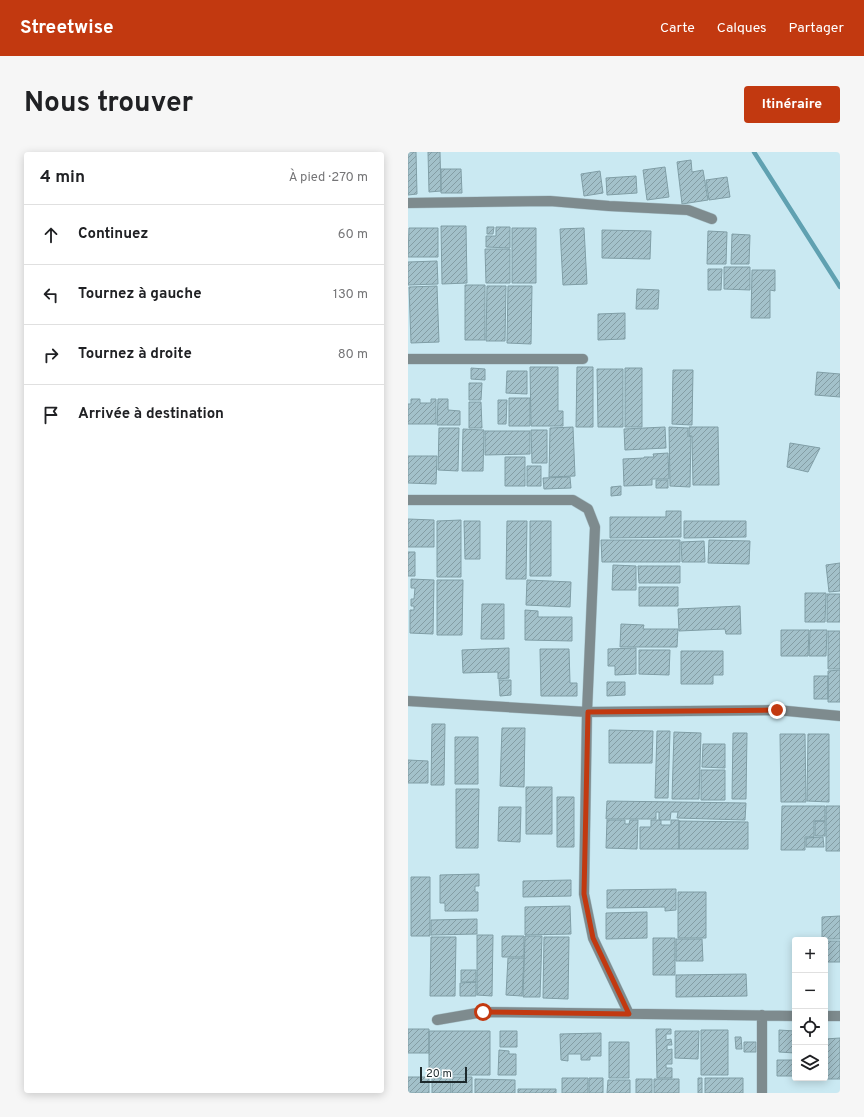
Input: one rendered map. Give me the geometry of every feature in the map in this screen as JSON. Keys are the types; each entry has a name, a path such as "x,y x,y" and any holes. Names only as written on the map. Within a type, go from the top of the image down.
{"street":[{"path":"408,203 550,201 688,210 712,219"},
{"path":"408,359 583,359"},
{"path":"408,500 573,500 588,509 595,527 588,712 584,894 593,938 629,1014"},
{"path":"408,701 588,712 777,710 840,716"},
{"path":"437,1020 483,1012 792,1016"},
{"path":"762,1016 762,1093"},
{"path":"828,1016 840,1016"}],"building":[{"path":"408,152 416,152 417,194 408,195"},
{"path":"428,152 440,152 441,191 429,192"},
{"path":"691,160 692,172 703,170 708,200 682,204 677,162"},
{"path":"665,167 669,197 647,200 643,170"},
{"path":"441,169 461,169 462,193 441,193"},
{"path":"600,171 603,193 584,196 581,174"},
{"path":"636,176 637,193 607,195 606,178"},
{"path":"727,177 730,197 709,200 706,180"},
{"path":"441,226 466,226 467,283 442,284"},
{"path":"487,227 494,227 493,234 487,234"},
{"path":"496,227 510,227 510,248 486,247 486,236 496,236"},
{"path":"409,228 438,228 438,257 408,257"},
{"path":"512,228 536,228 536,283 512,283"},
{"path":"584,228 587,284 563,285 560,229"},
{"path":"602,230 651,231 650,259 602,258"},
{"path":"708,231 727,232 726,264 707,264"},
{"path":"732,234 750,235 749,264 731,264"},
{"path":"485,249 510,249 510,283 486,283"},
{"path":"437,261 438,284 408,285 408,262"},
{"path":"724,267 750,267 750,290 724,289"},
{"path":"708,269 722,269 721,290 708,290"},
{"path":"752,270 775,270 775,291 770,290 770,318 751,318"},
{"path":"465,285 485,285 485,340 465,340"},
{"path":"437,286 439,342 411,343 409,287"},
{"path":"487,286 506,286 505,341 486,341"},
{"path":"508,286 532,286 531,344 507,343"},
{"path":"637,289 659,290 658,309 636,309"},
{"path":"625,313 625,339 598,340 598,314"},
{"path":"530,367 558,367 558,411 563,411 563,426 531,426"},
{"path":"577,367 593,367 593,427 576,427"},
{"path":"471,368 485,369 485,380 471,379"},
{"path":"625,368 642,368 642,427 625,427"},
{"path":"597,369 623,369 623,427 598,427"},
{"path":"673,370 693,370 692,425 672,424"},
{"path":"507,371 527,371 527,394 506,393"},
{"path":"817,372 840,374 840,397 815,395"},
{"path":"469,383 482,383 481,400 469,400"},
{"path":"509,398 530,398 530,426 509,426"},
{"path":"411,399 420,399 420,403 431,403 431,399 436,399 436,424 408,424 408,404 411,404"},
{"path":"438,399 448,399 448,410 460,411 460,425 437,425"},
{"path":"498,400 507,400 506,424 498,424"},
{"path":"469,402 481,402 482,428 469,428"},
{"path":"573,427 575,476 549,477 550,428"},
{"path":"665,427 666,448 625,450 624,429"},
{"path":"669,427 688,428 688,436 691,436 690,487 670,486"},
{"path":"689,427 718,427 719,485 693,485 692,436 689,436"},
{"path":"439,428 459,428 458,471 438,470"},
{"path":"463,429 484,430 483,471 462,471"},
{"path":"531,430 547,430 547,463 532,463"},
{"path":"485,431 530,431 530,454 485,455"},
{"path":"790,443 820,448 808,472 787,467"},
{"path":"668,453 669,479 652,479 652,485 624,486 623,459 654,457 653,454"},
{"path":"408,456 437,456 436,484 408,483"},
{"path":"505,457 525,457 525,486 505,486"},
{"path":"527,466 541,466 541,486 527,486"},
{"path":"570,477 571,488 544,489 543,478"},
{"path":"656,480 668,480 668,488 656,488"},
{"path":"621,486 621,495 611,496 611,487"},
{"path":"666,511 681,511 681,537 610,538 610,517 666,517"},
{"path":"408,519 434,520 434,547 408,547"},
{"path":"461,520 461,577 437,577 437,521"},
{"path":"464,521 480,521 480,559 465,559"},
{"path":"507,521 527,521 526,579 506,579"},
{"path":"530,521 551,521 551,576 530,576"},
{"path":"684,521 746,521 746,537 684,538"},
{"path":"601,540 680,540 680,562 602,562"},
{"path":"709,540 750,541 749,564 708,563"},
{"path":"704,541 705,562 682,562 681,542"},
{"path":"408,552 415,552 415,576 408,576"},
{"path":"840,563 840,591 829,592 826,565"},
{"path":"613,565 636,566 636,590 612,590"},
{"path":"638,566 680,566 680,583 639,583"},
{"path":"411,579 434,580 433,634 410,633 410,610 414,610 414,606 411,606 411,599 414,599 415,588 411,588"},
{"path":"437,580 463,580 462,635 437,635"},
{"path":"527,580 571,582 570,607 526,605"},
{"path":"639,587 678,587 678,606 639,606"},
{"path":"805,593 826,593 825,622 805,622"},
{"path":"827,594 840,594 840,622 827,622"},
{"path":"482,604 504,604 504,639 481,639"},
{"path":"740,606 741,634 726,634 725,629 679,631 678,609"},
{"path":"525,610 538,611 538,617 572,617 572,641 525,640"},
{"path":"621,624 644,625 643,629 678,629 677,647 620,647"},
{"path":"781,630 809,630 808,656 781,656"},
{"path":"810,630 827,630 826,656 809,656"},
{"path":"828,631 840,631 840,669 828,669"},
{"path":"509,648 509,678 498,679 498,672 463,673 462,650"},
{"path":"636,648 636,674 615,675 615,666 608,666 608,649"},
{"path":"540,649 569,649 570,683 577,683 577,696 541,696"},
{"path":"639,650 670,650 669,675 639,674"},
{"path":"681,651 723,651 723,675 713,675 713,684 681,684"},
{"path":"840,670 840,702 828,702 828,671"},
{"path":"814,676 828,676 828,699 814,699"},
{"path":"499,680 511,680 511,695 500,696"},
{"path":"607,682 625,682 625,695 607,696"},
{"path":"432,724 445,724 444,785 431,785"},
{"path":"502,728 525,728 524,787 500,786"},
{"path":"609,730 653,731 652,763 609,763"},
{"path":"657,731 670,731 668,798 655,798"},
{"path":"674,732 701,733 699,799 672,799"},
{"path":"733,733 747,733 746,799 732,799"},
{"path":"780,734 805,734 806,802 781,802"},
{"path":"808,734 829,734 829,802 807,801"},
{"path":"455,737 478,737 478,784 455,784"},
{"path":"703,744 725,744 725,768 702,767"},
{"path":"408,760 428,761 428,783 408,783"},
{"path":"701,770 725,770 725,800 701,800"},
{"path":"526,787 552,787 552,834 526,834"},
{"path":"456,789 479,789 478,848 456,848"},
{"path":"557,797 574,797 574,847 557,847"},
{"path":"607,801 746,803 745,820 677,818 678,812 671,812 670,820 659,820 659,812 656,812 656,819 606,819"},
{"path":"782,806 825,806 825,821 814,821 814,837 805,837 805,850 781,850"},
{"path":"826,806 840,806 840,851 826,851"},
{"path":"499,807 521,807 520,842 498,841"},
{"path":"607,820 625,820 625,824 629,824 630,820 638,820 637,849 606,848"},
{"path":"651,820 661,820 661,825 671,825 671,820 679,820 679,849 640,849 640,827 651,827"},
{"path":"679,821 748,822 748,849 679,849"},
{"path":"815,821 825,821 825,836 815,836"},
{"path":"823,837 824,847 806,847 806,838"},
{"path":"479,874 479,886 475,886 475,892 478,892 478,911 445,911 445,903 440,903 440,875"},
{"path":"411,877 430,877 430,936 411,936"},
{"path":"571,880 571,896 523,897 523,881"},
{"path":"676,889 676,910 665,911 665,907 607,908 607,890"},
{"path":"678,892 706,892 706,938 678,938"},
{"path":"570,906 571,934 525,935 525,907"},
{"path":"647,912 647,938 606,939 606,913"},
{"path":"840,916 840,939 828,939 828,937 822,937 822,917"},
{"path":"477,919 477,934 431,935 431,920"},
{"path":"477,935 493,935 492,996 477,995"},
{"path":"502,936 524,936 524,957 502,957"},
{"path":"525,936 542,936 540,997 523,997"},
{"path":"431,937 456,937 455,996 430,996"},
{"path":"544,937 569,937 568,999 543,998"},
{"path":"653,938 675,938 675,975 653,975"},
{"path":"676,939 702,939 703,961 676,961"},
{"path":"828,941 840,941 840,962 828,962"},
{"path":"508,958 524,958 522,996 506,995"},
{"path":"461,970 476,970 476,982 461,982"},
{"path":"746,974 747,996 676,997 676,975"},
{"path":"476,982 476,996 460,996 460,983"},
{"path":"408,1029 429,1029 429,1053 408,1053"},
{"path":"656,1029 671,1029 671,1034 666,1034 666,1040 671,1039 672,1045 667,1045 667,1050 672,1049 672,1064 666,1064 666,1068 672,1068 672,1078 657,1078"},
{"path":"701,1030 728,1030 728,1075 701,1075"},
{"path":"779,1030 792,1031 792,1053 779,1052"},
{"path":"429,1031 490,1031 490,1075 429,1075"},
{"path":"500,1031 517,1031 517,1047 500,1047"},
{"path":"675,1031 699,1031 698,1059 675,1058"},
{"path":"601,1033 601,1056 590,1056 590,1060 581,1060 581,1054 568,1054 568,1061 561,1060 560,1034"},
{"path":"735,1037 741,1037 742,1049 736,1049"},
{"path":"840,1038 840,1079 828,1079 828,1039"},
{"path":"609,1042 629,1042 629,1078 609,1078"},
{"path":"744,1042 756,1042 756,1052 744,1052"},
{"path":"499,1050 509,1051 509,1054 516,1054 516,1075 498,1075"},
{"path":"777,1060 792,1060 792,1076 777,1076"},
{"path":"408,1077 429,1077 429,1093 408,1093"},
{"path":"452,1077 472,1077 472,1093 452,1093"},
{"path":"432,1078 450,1078 451,1093 432,1093"},
{"path":"562,1078 588,1078 588,1093 562,1093"},
{"path":"589,1078 603,1078 603,1093 589,1093"},
{"path":"698,1078 702,1078 702,1093 698,1093"},
{"path":"705,1078 743,1078 743,1093 705,1093"},
{"path":"475,1079 515,1080 515,1093 475,1093"},
{"path":"636,1079 652,1079 652,1093 636,1093"},
{"path":"654,1079 679,1079 679,1093 654,1093"},
{"path":"608,1080 630,1080 630,1093 607,1093"},
{"path":"518,1089 556,1089 556,1093 518,1093"}],"waterway":[{"path":"754,152 840,287"}],"route":[{"path":"483,1012 629,1014 593,938 584,894 588,712 777,710"}]}
